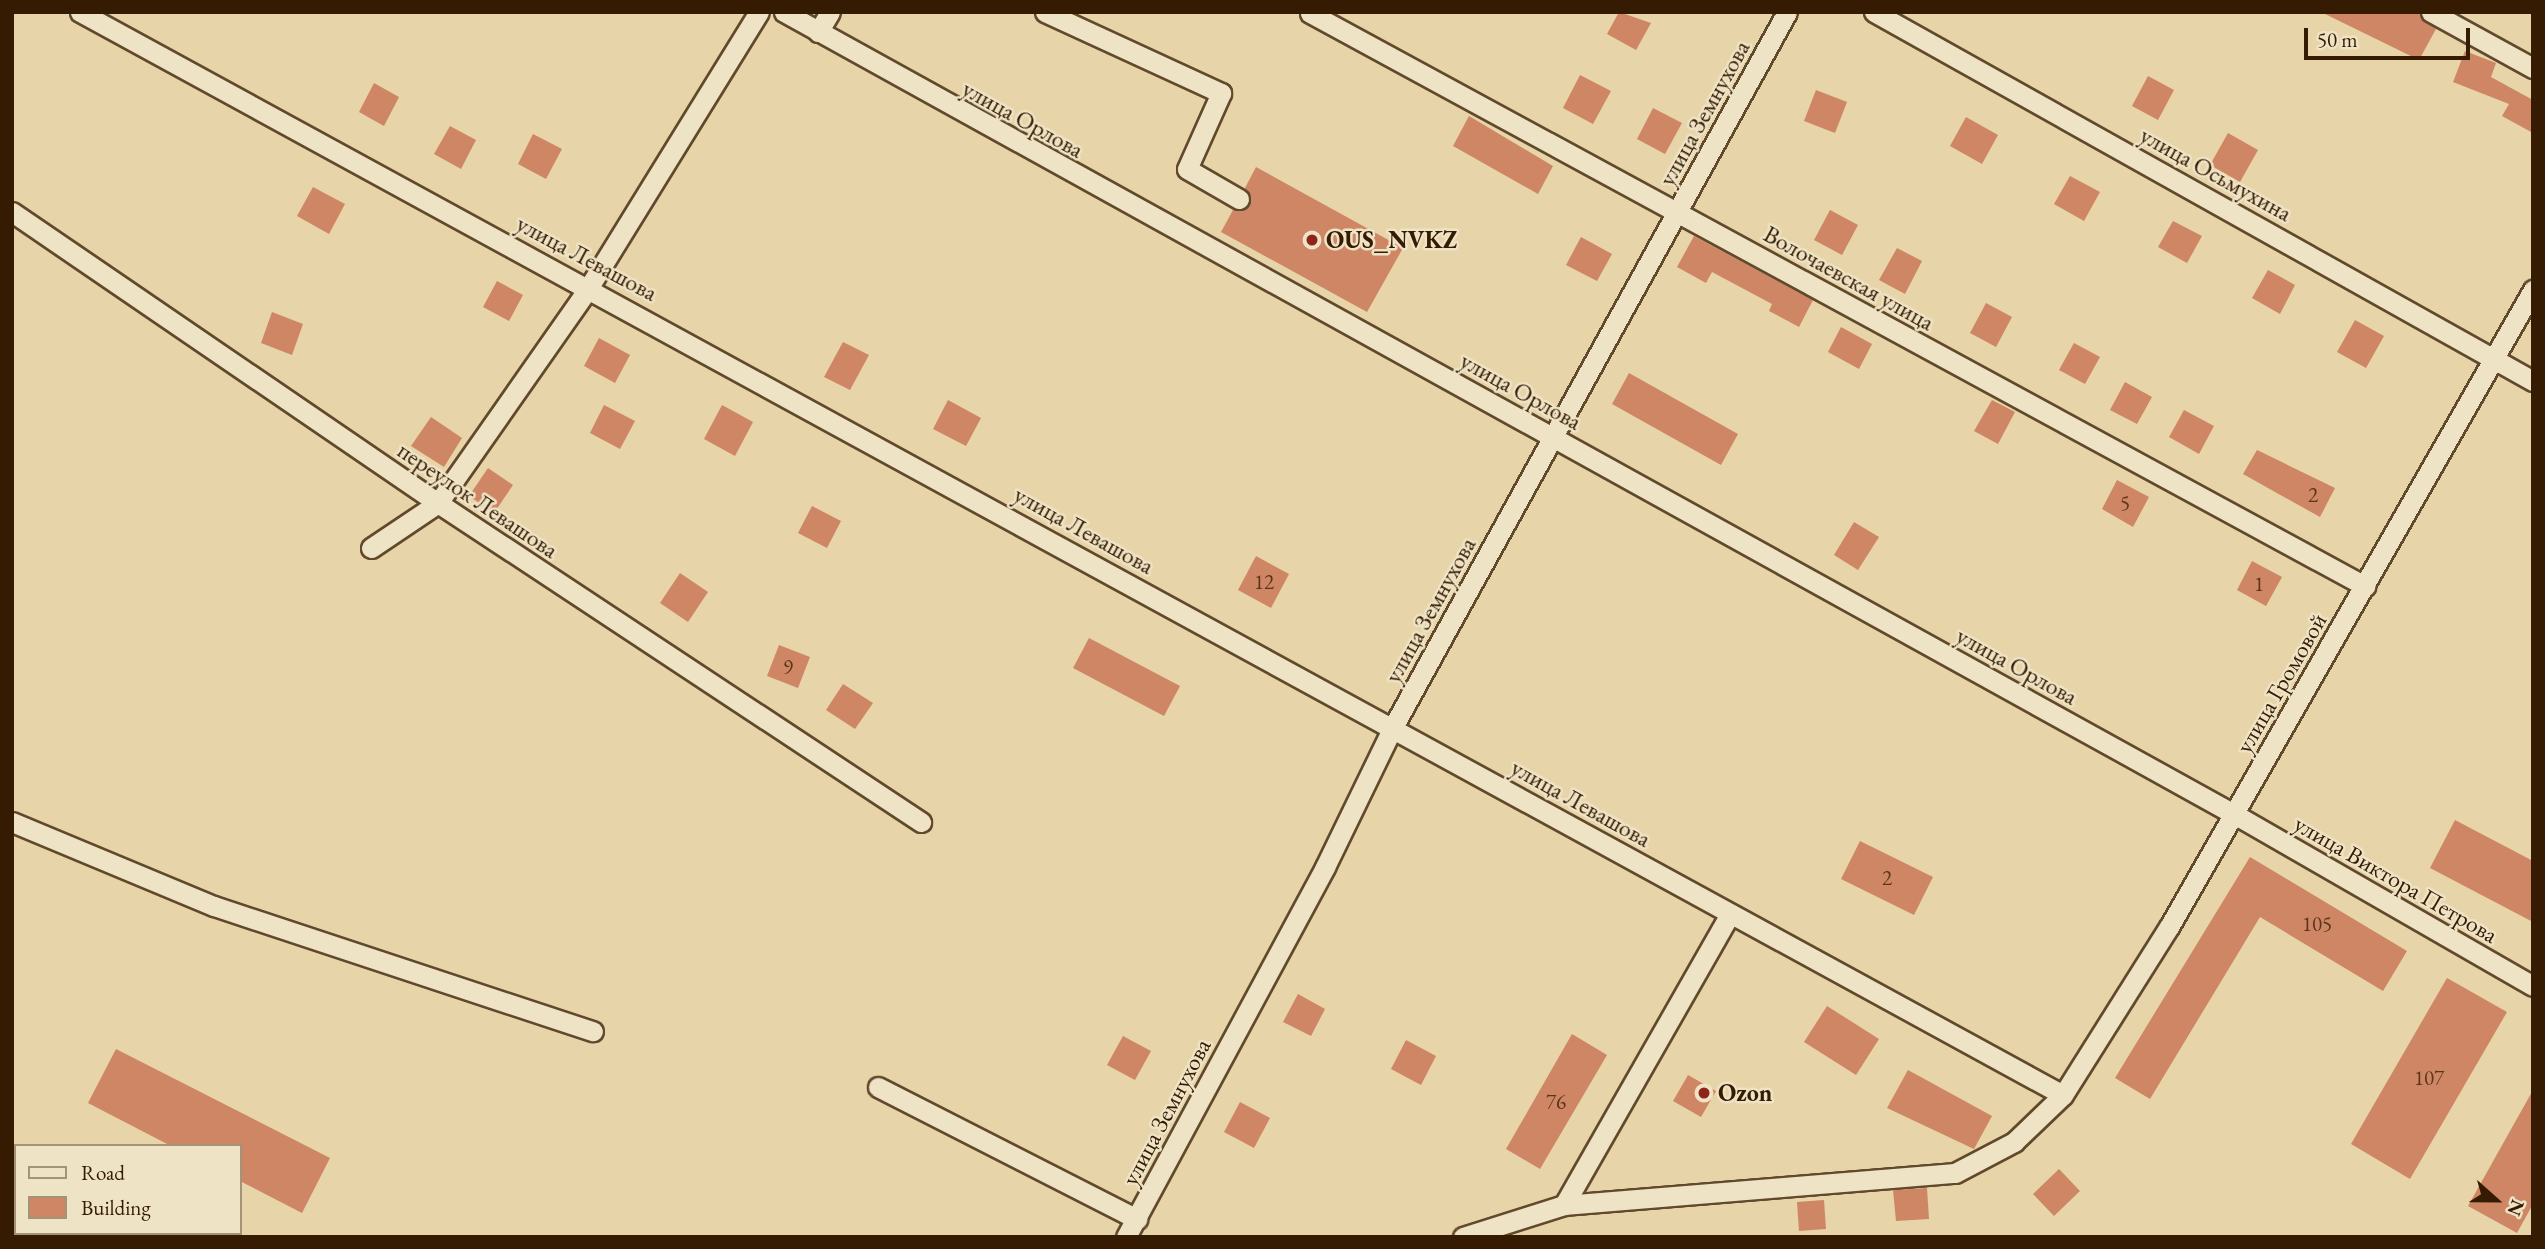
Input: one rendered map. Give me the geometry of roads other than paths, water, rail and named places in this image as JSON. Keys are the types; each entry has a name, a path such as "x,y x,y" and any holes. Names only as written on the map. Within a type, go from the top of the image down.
{"street":[{"name":"улица Левашова","path":"80,12 589,287 2063,1095"},
{"path":"371,548 438,503 589,287 759,12"},
{"name":"улица Орлова","path":"784,12 2234,814"},
{"path":"818,32 830,12"},
{"path":"1045,12 1221,93 1187,169 1239,199"},
{"name":"улица Земнухова","path":"1126,1237 1393,727 1787,12"},
{"name":"улица Осьмухина","path":"1874,12 2533,381"},
{"path":"2431,12 2533,68"},
{"name":"Волочаевская улица","path":"1310,13 2365,586"},
{"name":"переулок Левашова","path":"12,212 438,503 921,822"},
{"name":"улица Громовой","path":"1463,1237 1564,1205 1955,1173 2014,1142 2063,1095 2234,814 2533,290"},
{"name":"улица Виктора Петрова","path":"2234,814 2533,986"},
{"path":"12,822 214,906 593,1031"},
{"path":"1564,1205 1730,914"},
{"path":"878,1087 1137,1219"}],"place":[{"name":"OUS_NVKZ","path":"1312,240"},
{"name":"Ozon","path":"1704,1093"}]}
